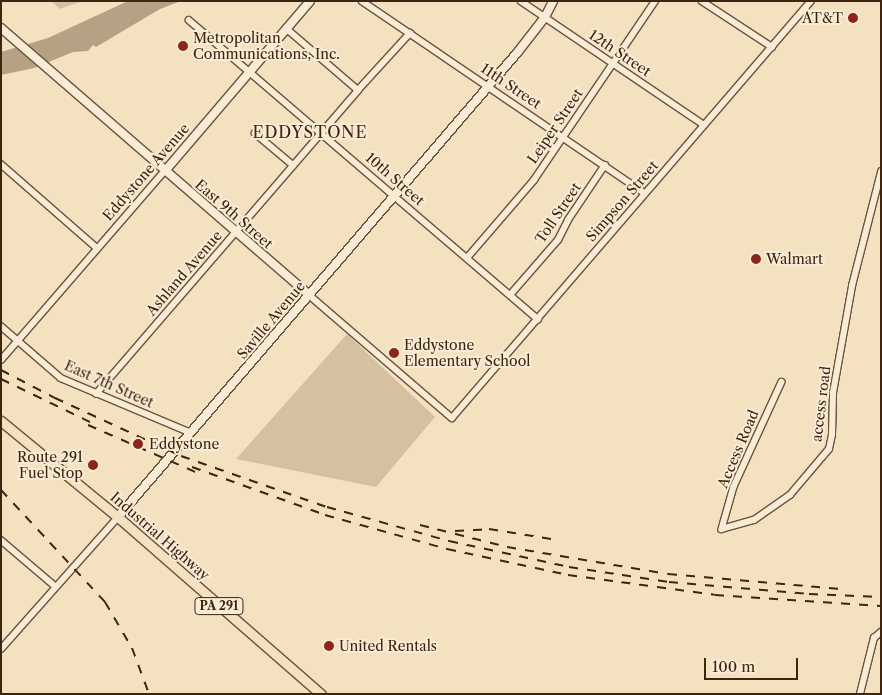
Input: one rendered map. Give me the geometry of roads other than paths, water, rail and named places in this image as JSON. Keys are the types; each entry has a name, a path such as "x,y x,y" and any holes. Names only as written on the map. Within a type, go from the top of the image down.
{"main road":[{"name":"Industrial Highway","path":"1,421 118,517 321,694"}],"street":[{"name":"Eddystone Avenue","path":"1,360 310,1"},
{"name":"11th Street","path":"362,1 645,193"},
{"name":"12th Street","path":"521,1 704,126"},
{"name":"Saville Avenue","path":"1,649 191,433 488,86 545,17 553,1"},
{"name":"Leiper Street","path":"467,258 534,180 655,1"},
{"path":"702,1 772,48"},
{"name":"Simpson Street","path":"452,418 812,1"},
{"name":"10th Street","path":"189,20 250,70 538,319"},
{"name":"East 9th Street","path":"1,28 452,418"},
{"path":"286,28 358,90"},
{"name":"Ashland Avenue","path":"96,394 358,90 410,33"},
{"path":"255,133 293,165"},
{"path":"1,164 97,248"},
{"name":"Toll Street","path":"510,295 558,240 568,220 605,165"},
{"name":"access road","path":"722,529 754,520 790,495 829,449 832,435 833,393 852,286 881,172"},
{"name":"East 7th Street","path":"1,326 61,378 191,433"},
{"name":"Access Road","path":"722,529 734,487 782,382"},
{"path":"3,544 55,586"},
{"path":"860,694 874,638 881,632"}],"railway":[{"path":"1,370 55,398 181,456 327,507 449,541 569,567 669,582 809,594 881,597"},
{"path":"1,379 96,425"},
{"path":"88,425 198,473"},
{"path":"192,467 325,515 447,549 568,575 715,595 881,606"},
{"path":"1,490 105,602 132,648 149,694"},
{"path":"420,525 507,547 668,574 840,589"},
{"path":"455,531 489,529 551,539"}],"place":[{"name":"AT&T","path":"853,18"},
{"name":"Metropolitan Communications, Inc.","path":"183,46"},
{"name":"Walmart","path":"756,259"},
{"name":"Eddystone Elementary School","path":"394,353"},
{"name":"Eddystone","path":"138,444"},
{"name":"Route 291 Fuel Stop","path":"93,465"},
{"name":"United Rentals","path":"329,646"}],"district":[{"name":"EDDYSTONE","path":"310,132"}]}
